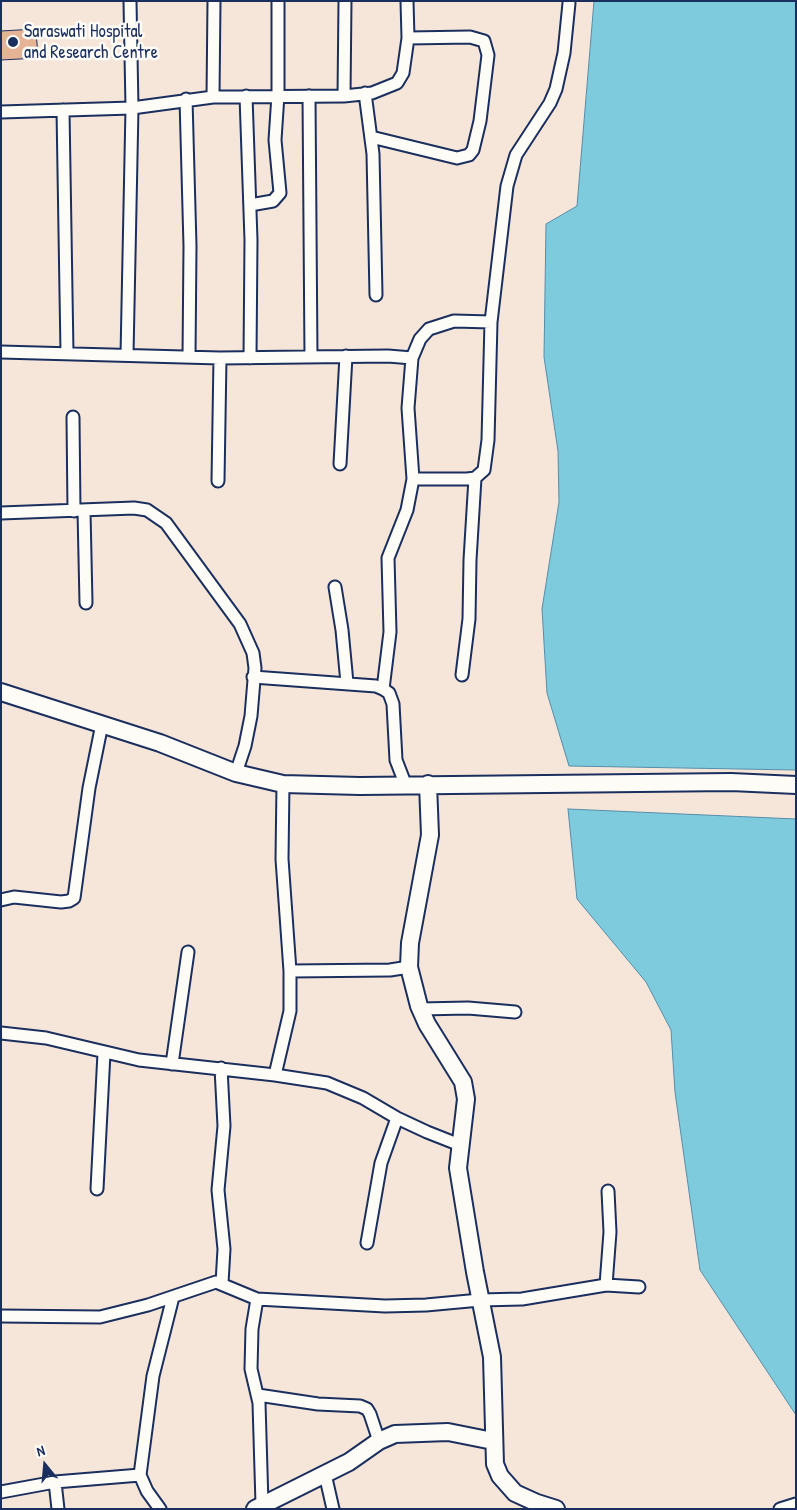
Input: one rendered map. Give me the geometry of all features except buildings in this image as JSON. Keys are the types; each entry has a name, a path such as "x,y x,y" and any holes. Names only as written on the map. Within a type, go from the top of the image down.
{"street":[{"path":"127,355 132,108 130,1"},
{"path":"213,97 214,1"},
{"path":"250,205 273,201 280,193 275,140 278,95 278,1"},
{"path":"344,96 345,1"},
{"path":"1,112 132,108 186,99 213,97 278,95 344,96 386,89 397,83 404,67 408,38 407,1"},
{"path":"413,479 475,478 484,470 486,463 491,322 511,168 516,155 550,103 556,89 564,53 569,3"},
{"path":"371,137 457,158 469,155 473,150 481,114 488,56 484,42 470,37 408,38"},
{"path":"365,94 371,137 374,188 376,295"},
{"path":"246,96 250,205 250,358"},
{"path":"309,96 311,356"},
{"path":"186,99 190,246 189,357"},
{"path":"63,110 67,353"},
{"path":"383,689 390,632 388,558 407,510 413,479 408,408 412,358 420,339 429,328 454,321 491,322"},
{"path":"1,352 220,358 346,356 412,358"},
{"path":"340,464 346,356"},
{"path":"218,481 220,358"},
{"path":"73,417 86,603"},
{"path":"462,675 469,619 470,560 475,478"},
{"path":"1,513 119,508 147,510 166,523 240,624 253,653 254,676 248,732 236,773"},
{"path":"335,587 342,630 347,683"},
{"path":"254,676 347,683 383,689 389,693 394,704 396,760 406,786"},
{"path":"1,692 160,743 236,773 283,784 406,786 428,784 731,782 796,785"},
{"path":"1,900 14,897 61,902 74,898 89,788 102,724"},
{"path":"275,1075 289,1021 290,971 282,859 283,784"},
{"path":"428,784 430,835 410,943 409,967 420,1009 462,1082 466,1099 458,1168 480,1300 492,1357 494,1464 507,1486 525,1498 556,1509"},
{"path":"172,1064 188,952"},
{"path":"290,971 390,970 409,967"},
{"path":"420,1009 468,1008 515,1012"},
{"path":"1,1033 46,1038 104,1053 172,1064 221,1068 319,1082 343,1089 397,1118 460,1145"},
{"path":"97,1189 104,1053"},
{"path":"221,1068 224,1126 218,1190 224,1249 222,1283"},
{"path":"367,1243 381,1163 397,1118"},
{"path":"606,1285 610,1232 608,1191"},
{"path":"1,1316 100,1317 208,1284 222,1283 239,1293 257,1299 385,1306 522,1299 606,1285 639,1287"},
{"path":"160,1509 147,1491 140,1475 153,1376 173,1296"},
{"path":"257,1299 250,1369 258,1395 258,1506 349,1462 379,1440 395,1434 432,1432 463,1434 493,1441"},
{"path":"258,1395 318,1404 360,1406 367,1409 370,1414 379,1440"},
{"path":"324,1474 333,1509"},
{"path":"1,1492 55,1482 140,1475"},
{"path":"55,1482 58,1509"},
{"path":"780,1509 796,1504"}],"water":[{"path":"594,1 796,1 796,770 569,766 547,693 542,609 559,502 558,451 544,357 546,224 577,206"},
{"path":"568,809 796,819 796,1415 700,1270 675,1092 671,1030 646,982 577,899"}],"place":[{"name":"Saraswati Hospital and Research Centre","path":"13,42"}]}
